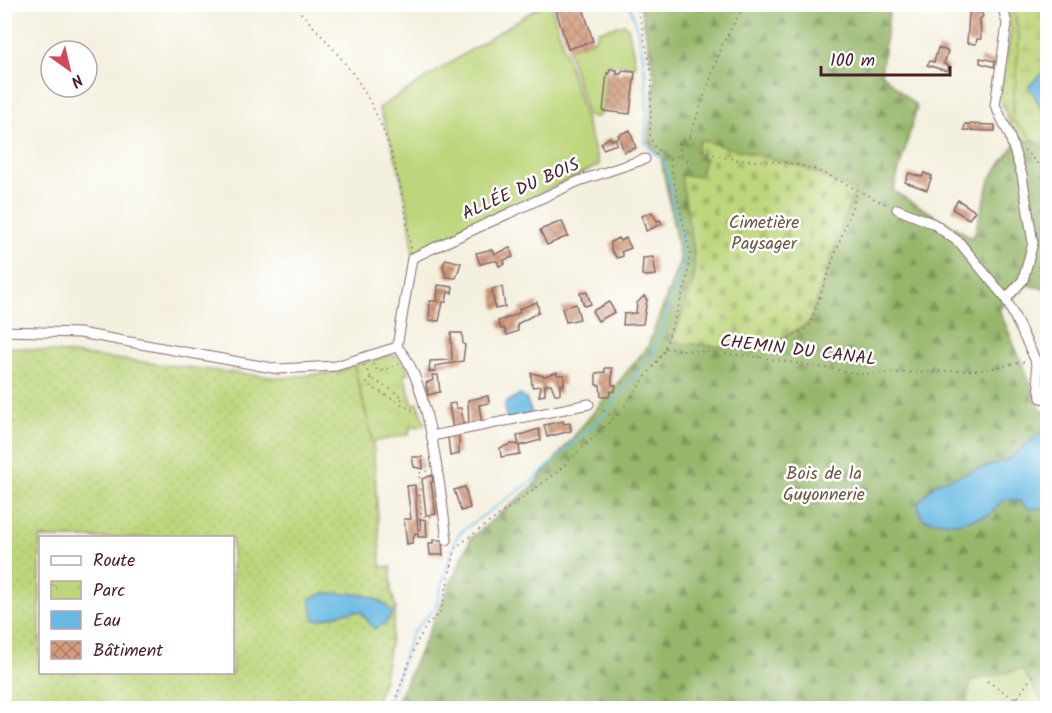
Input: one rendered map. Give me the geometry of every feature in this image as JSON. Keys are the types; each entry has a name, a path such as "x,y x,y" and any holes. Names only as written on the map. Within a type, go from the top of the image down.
{"street":[{"path":"1002,4 1007,24 995,105 1009,134 1022,175 1033,243 1023,280 1006,299"},
{"name":"ALLÉE DU BOIS","path":"412,258 579,181 645,159"},
{"path":"897,209 934,224 960,243 1006,299 1035,359 1041,398 1047,400"},
{"path":"412,258 397,347 408,360 432,436 447,540"},
{"path":"4,331 80,333 278,369 336,366 397,347"},
{"path":"432,436 594,406"}],"path":[{"path":"293,4 361,86 383,129 403,192 412,258"},
{"path":"392,708 418,640 441,611 456,547 557,472 614,417 664,348 686,284 690,255 669,158 655,148 650,136 652,76 637,4"},
{"path":"680,156 680,142 689,136 723,43 745,4"},
{"path":"689,136 697,146 709,153 726,158 800,165 822,173 897,209"},
{"path":"1023,148 1043,170 1047,180"},
{"path":"669,158 680,156 696,165"},
{"path":"759,357 809,327 858,192"},
{"name":"CHEMIN DU CANAL","path":"664,348 759,357 862,374 983,370 1035,359"},
{"path":"364,364 371,378 403,397 399,403"},
{"path":"371,378 366,384 426,415"},
{"path":"594,406 614,417"},
{"path":"437,469 419,473 421,516 444,517"},
{"path":"1010,708 1033,675"},
{"path":"987,681 1014,700 1031,708"},
{"path":"1018,697 1019,701"}],"green space":[{"path":"542,5 551,5 599,165 413,255 402,180 379,108"},
{"name":"Bois de la Guyonnerie","path":"640,5 890,5 881,73 917,107 893,191 973,238 991,177 1017,142 1047,139 1047,289 1027,285 999,309 1042,411 1047,412 1047,708 1022,669 971,681 965,708 394,708 471,538 533,486 648,346 680,260 661,158 648,142 655,78"},
{"path":"1006,5 1047,5 1047,139 1017,142 999,96 1011,32"},
{"path":"1013,5 1047,5 1047,151 1012,120 1019,38"},
{"path":"624,24 628,27 636,67 607,64 602,113 597,117 587,116 568,49 593,41 599,31"},
{"name":"Cimetière Paysager","path":"700,140 802,167 854,191 809,323 758,350 672,342 694,279 694,251 681,176 698,176 706,159 696,152"},
{"path":"4,346 280,378 339,372 354,365 373,442 381,567 391,567 391,590 396,608 384,679 374,708 5,708"},
{"path":"391,355 402,357 409,373 404,375 413,405 418,403 425,425 410,428 409,434 373,442 354,365"},
{"path":"1022,669 1047,708 965,708 971,681"}],"water":[{"path":"1047,68 1047,120 1029,86"},
{"path":"520,394 526,399 532,413 506,420 505,403"},
{"path":"1045,429 1047,508 1029,509 1018,500 1003,500 989,515 957,523 925,520 920,514 918,503 936,483 1009,459"},
{"path":"324,593 370,597 386,605 393,613 385,624 374,629 361,612 355,611 314,620 310,599"}],"building":[{"path":"554,4 582,4 593,41 568,49"},
{"path":"978,7 983,16 980,19 981,39 977,39 976,44 967,43 969,14"},
{"path":"938,48 948,51 944,64 949,66 947,71 927,65 930,61 934,62"},
{"path":"980,58 995,61 994,67 980,63"},
{"path":"610,69 617,70 617,74 621,74 622,71 635,72 630,114 603,111 607,73 609,74"},
{"path":"965,124 995,125 995,131 964,130"},
{"path":"630,130 636,148 624,152 618,135"},
{"path":"610,137 612,140 616,138 617,144 603,149 601,143"},
{"path":"909,173 922,177 924,173 932,176 927,190 905,182"},
{"path":"958,200 975,211 969,219 952,209"},
{"path":"652,212 657,221 660,220 662,224 646,231 642,216"},
{"path":"562,221 568,236 547,245 540,230"},
{"path":"618,238 620,241 626,238 631,248 621,252 623,256 617,258 611,250 611,242"},
{"path":"510,248 513,257 504,260 505,264 499,266 497,261 480,264 476,253 493,250 495,254"},
{"path":"653,257 656,275 642,275 643,258"},
{"path":"446,259 461,263 456,278 446,277 443,265"},
{"path":"438,285 453,287 452,293 448,292 446,302 443,302 439,321 429,320 430,301 437,301"},
{"path":"502,287 505,307 495,309 492,289"},
{"path":"587,292 591,304 584,306 580,293"},
{"path":"644,296 647,300 643,324 623,325 624,314 636,313 637,303"},
{"path":"537,302 539,312 517,324 518,331 507,335 504,328 501,329 498,321 513,316 520,312 519,309"},
{"path":"609,302 615,312 598,321 592,311"},
{"path":"576,304 580,319 566,322 562,308"},
{"path":"451,333 462,333 465,345 463,361 435,366 436,371 429,372 430,361 452,360"},
{"path":"1042,353 1048,355 1048,386 1041,385 1045,361 1040,359"},
{"path":"605,368 612,368 612,385 616,385 615,391 610,392 609,397 601,397 600,385 596,385 596,373 605,372"},
{"path":"557,372 557,375 564,375 564,385 560,385 560,394 555,394 551,384 545,385 545,395 539,396 541,386 532,387 531,373 545,376"},
{"path":"432,375 438,375 440,392 428,395 426,383 433,380"},
{"path":"488,396 489,403 479,405 482,424 469,426 468,400"},
{"path":"455,403 456,408 461,408 464,428 453,430 449,404"},
{"path":"563,421 564,424 570,423 571,431 547,437 544,425"},
{"path":"539,429 541,440 519,446 517,436"},
{"path":"459,435 459,454 450,456 448,437"},
{"path":"511,444 519,445 520,454 501,457 500,448"},
{"path":"412,457 422,457 423,469 414,467"},
{"path":"432,475 436,514 426,515 422,479"},
{"path":"415,485 418,530 421,529 420,519 426,520 427,537 418,537 418,533 415,533 412,543 407,544 404,519 411,519 407,486"},
{"path":"465,487 470,508 461,511 454,490"},
{"path":"433,540 442,540 443,555 430,555 429,543 433,543"}],"waterway":[{"path":"387,708 412,633 435,608 456,538 463,530 531,482 602,417 653,353 685,260 665,162 645,144 647,108 645,73 640,38 629,4"}]}
